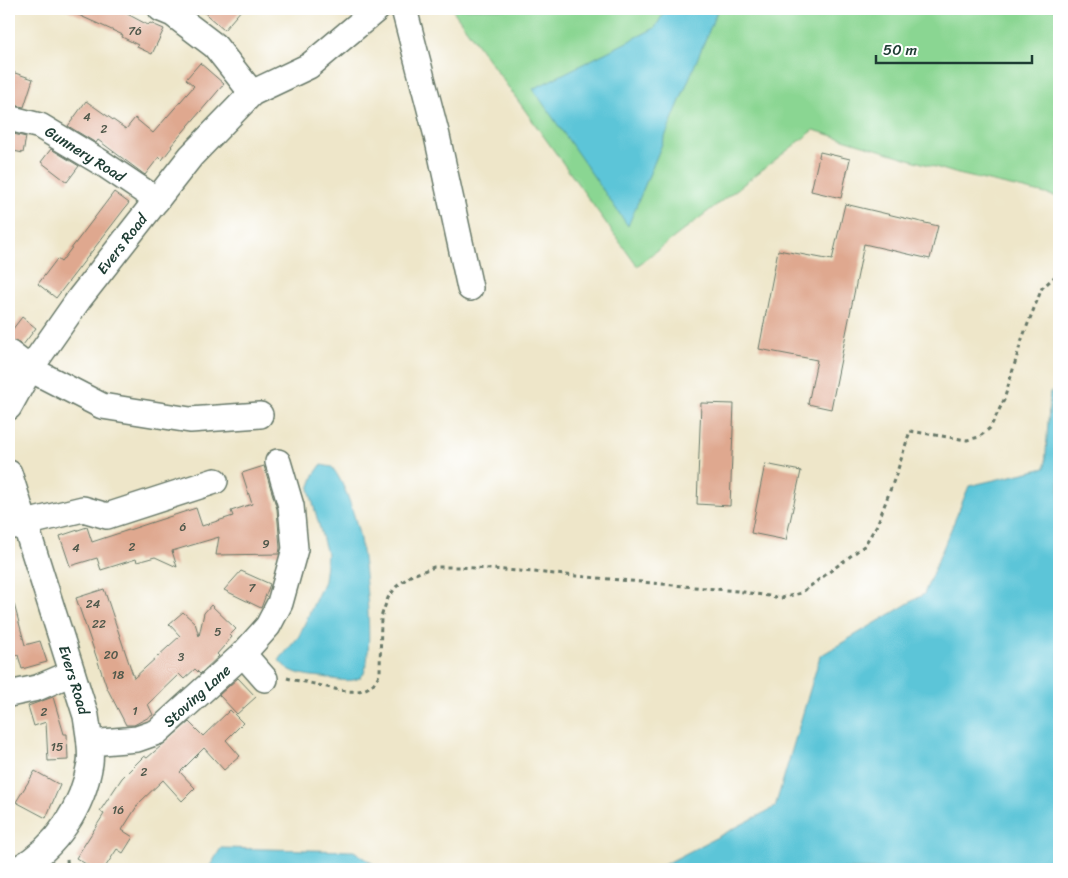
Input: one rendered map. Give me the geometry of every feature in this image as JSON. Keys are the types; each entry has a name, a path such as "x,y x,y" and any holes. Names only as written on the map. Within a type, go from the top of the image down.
{"street":[{"path":"161,9 173,14 215,46 252,93 309,66 376,9"},
{"path":"404,9 437,136 470,288"},
{"name":"Evers Road","path":"9,407 30,369 79,299 191,156 252,93"},
{"name":"Gunnery Road","path":"9,118 40,126 102,162 156,200"},
{"path":"9,353 30,369 102,406 190,420 260,415"},
{"name":"Stoving Lane","path":"90,743 137,739 158,732 244,654 268,626 280,603 295,549 291,506 278,462"},
{"name":"Evers Road","path":"9,473 16,526 72,673 86,716 90,743 90,762 84,785 68,823 51,844 30,863 18,869"},
{"path":"16,526 83,508 107,516 215,481"},
{"name":"Stoving Lane","path":"244,654 265,679"},
{"path":"9,694 37,688 72,673"}],"path":[{"path":"265,679 274,673 288,679 347,692 362,691 370,687 380,672 381,617 388,598 396,587 410,576 434,567 534,572 737,591 781,598 801,593 864,546 877,525 910,431 967,440 979,437 990,428 1004,400 1022,339 1042,288 1059,273"},
{"path":"67,859 68,869"}],"green space":[{"path":"452,9 1059,9 1059,197 958,174 814,130 637,266"}],"water":[{"path":"666,9 718,9 628,226 533,89 655,28"},
{"path":"1050,392 1059,393 1059,869 656,869 775,807 820,656 924,594 969,486 1045,468"},
{"path":"321,465 332,467 345,489 361,542 366,583 369,631 366,668 361,677 347,681 299,673 283,665 279,660 299,636 324,581 327,554 309,489 314,475"},
{"path":"221,848 354,851 381,869 208,869"}],"building":[{"path":"65,9 118,9 148,25 150,23 164,29 152,54 137,47 138,45 122,37 123,35"},
{"path":"200,9 242,9 224,30"},
{"path":"200,63 224,84 171,146 162,160 159,157 145,175 98,140 96,143 68,126 86,101 126,129 135,118 153,133 194,86 186,79"},
{"path":"12,72 33,79 24,107 9,104 9,84"},
{"path":"9,133 26,137 23,153 9,150"},
{"path":"51,149 79,166 67,182 41,162"},
{"path":"820,152 850,159 841,198 811,191"},
{"path":"114,192 129,203 56,298 38,284 57,259 61,262"},
{"path":"845,204 938,226 930,259 864,244 831,409 808,404 817,360 759,349 778,250 832,260"},
{"path":"22,317 36,328 23,345 9,339 9,334"},
{"path":"701,403 734,404 730,506 697,504"},
{"path":"765,464 801,471 786,540 751,533"},
{"path":"264,466 277,509 279,554 216,555 219,537 172,551 177,567 155,557 137,562 136,559 101,570 97,558 70,566 60,536 87,527 92,542 196,508 202,526 233,516 231,511 252,504 242,473"},
{"path":"241,571 270,584 261,608 224,590"},
{"path":"104,589 134,678 180,636 169,624 183,612 195,623 199,636 204,613 211,605 236,629 230,635 232,637 217,654 219,656 200,674 195,669 184,679 179,674 148,704 153,715 134,725 126,725 107,688 76,598"},
{"path":"14,604 25,645 40,641 47,662 22,669 18,655 9,657 9,605"},
{"path":"238,678 256,697 237,714 219,695"},
{"path":"53,697 64,734 67,734 68,760 48,761 46,722 34,726 28,706"},
{"path":"230,710 243,723 226,740 240,756 224,770 204,748 180,772 195,788 182,801 163,780 139,803 122,830 133,837 123,853 117,849 104,869 94,869 76,858 104,814 100,811 122,778 144,756 147,758 189,722 203,736"},
{"path":"35,771 60,785 46,818 16,802"}]}
